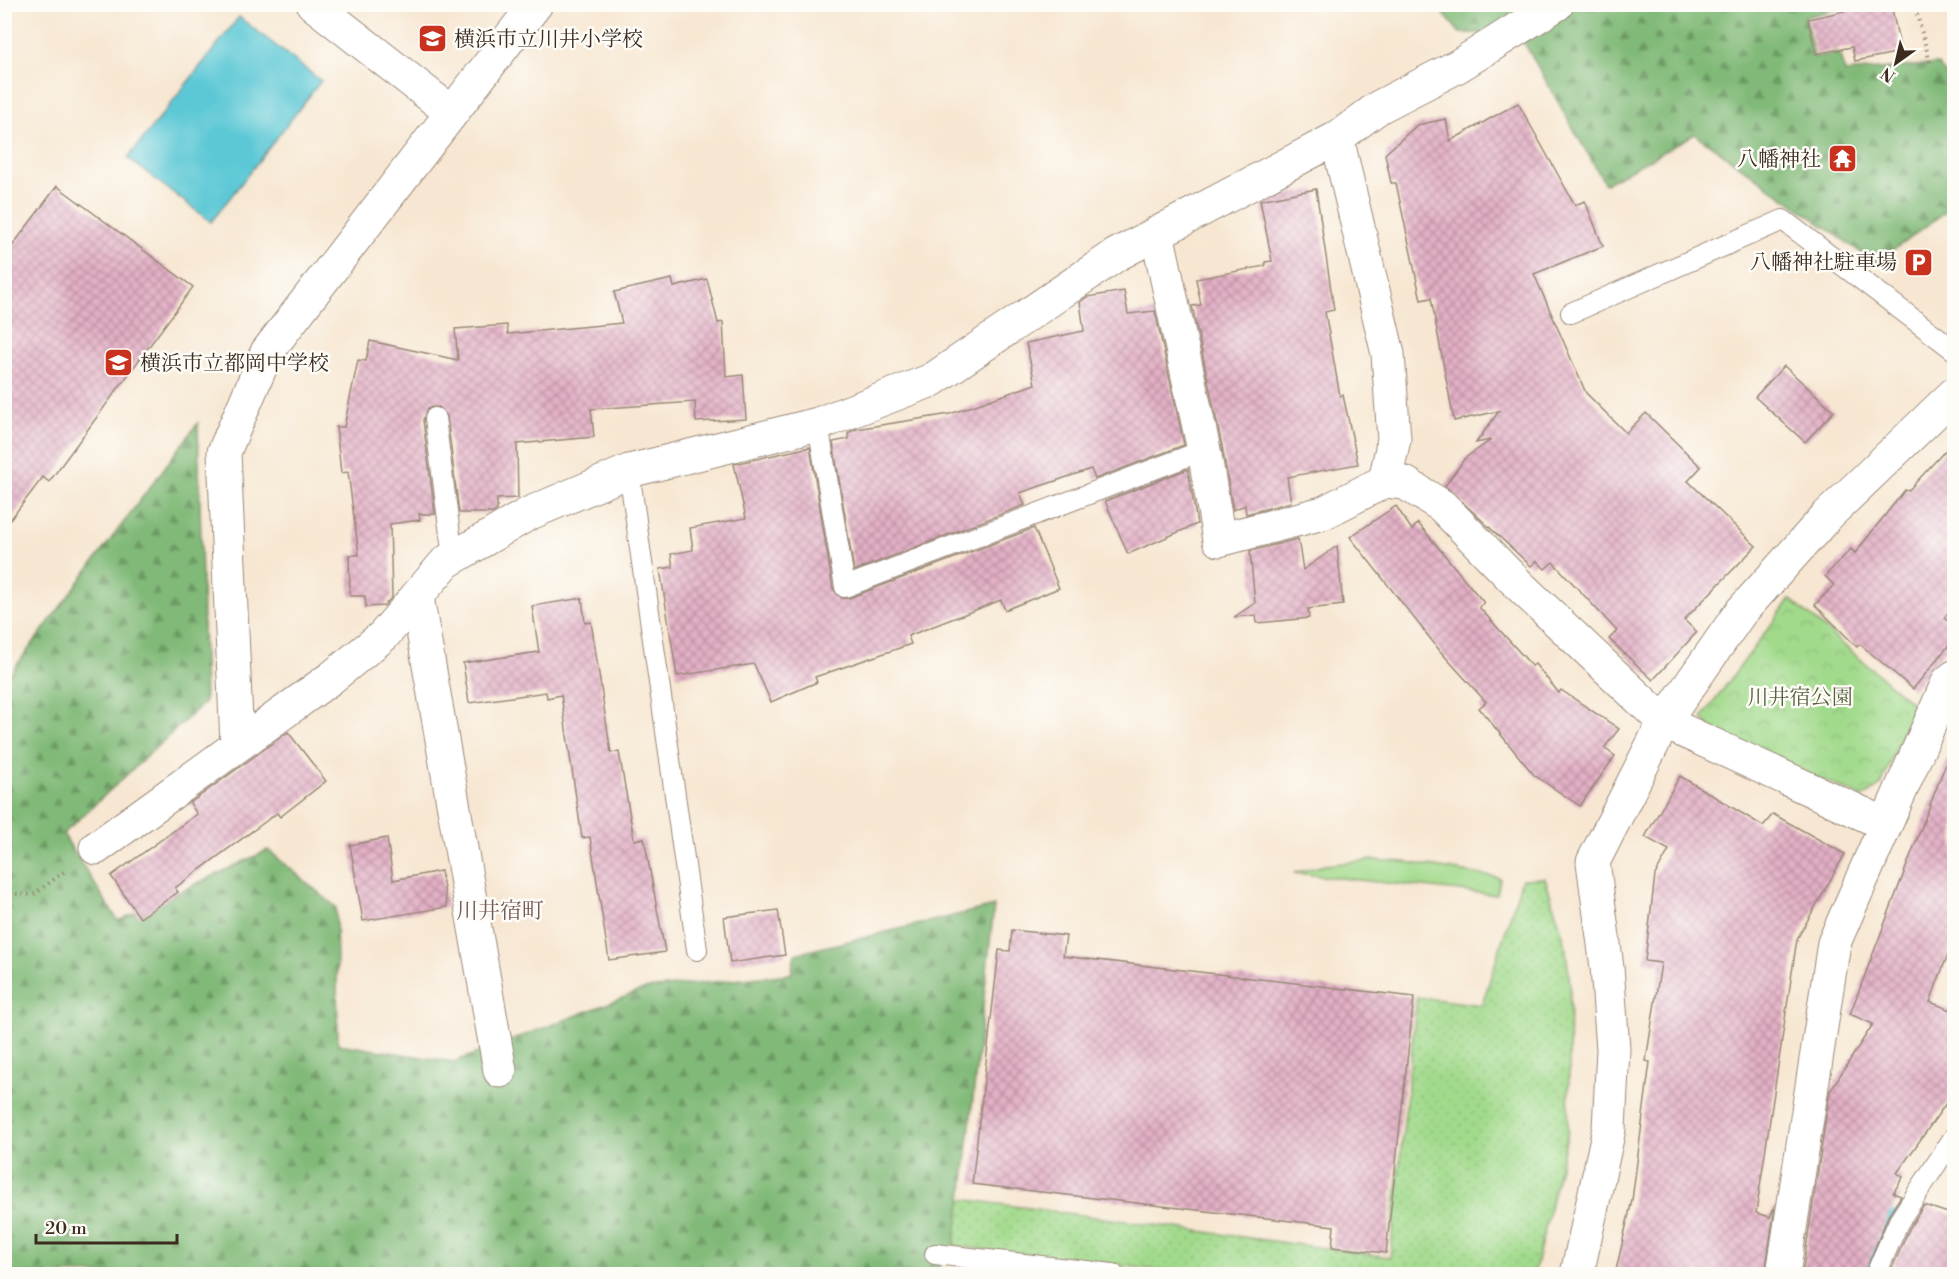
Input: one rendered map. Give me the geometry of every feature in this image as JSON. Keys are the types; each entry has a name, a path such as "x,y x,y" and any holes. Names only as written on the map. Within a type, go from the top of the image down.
{"street":[{"path":"313,4 451,112"},
{"path":"237,744 224,452 267,352 536,4"},
{"path":"96,848 331,678 384,636 453,558 528,514 629,471 818,424 932,380 1116,255 1337,138 1379,107 1458,66 1557,4"},
{"path":"1337,138 1388,354 1394,439 1385,481"},
{"path":"1157,233 1204,450 1219,540 1323,513 1385,481 1405,483 1442,506 1519,585 1664,722 1885,824"},
{"path":"1577,1275 1609,1129 1613,1049 1607,967 1593,862 1664,722 1740,613 1827,516 1954,394"},
{"path":"417,597 500,1071"},
{"path":"1784,1275 1834,943 1948,682 1954,677"}],"lane":[{"path":"1571,314 1783,220 1954,350"},
{"path":"435,418 453,558"},
{"path":"818,424 845,587 1204,450"},
{"path":"629,471 697,950"},
{"path":"1876,1275 1899,1221 1954,1137"},
{"path":"935,1254 1113,1275"}],"path":[{"path":"1930,62 1916,11 1941,4"},
{"path":"4,893 33,895 96,848"}],"green space":[{"name":"八幡神社","path":"1436,5 1839,5 1840,9 1805,17 1814,57 1839,53 1845,72 1937,64 1954,84 1954,205 1883,258 1880,266 1695,134 1605,184 1519,34 1460,33"},
{"path":"198,423 205,702 63,834 118,921 268,850 336,907 338,1044 454,1062 646,989 791,974 795,954 994,906 962,1199 954,1246 938,1268 939,1274 5,1274 4,682"},
{"name":"川井宿公園","path":"1790,599 1914,705 1881,785 1863,797 1719,737 1702,718"},
{"path":"1372,860 1406,862 1500,878 1497,895 1294,873 1325,865"},
{"path":"1545,878 1565,942 1570,986 1568,1132 1534,1274 1192,1274 954,1246 962,1199 1390,1257 1417,997 1482,1005 1522,879"}],"water":[{"path":"239,17 321,81 211,222 128,158"}],"building":[{"path":"1843,4 1891,4 1901,52 1855,61 1852,47 1816,54 1808,19 1845,11"},
{"path":"1518,103 1575,205 1585,201 1603,246 1534,274 1586,393 1626,433 1646,413 1701,467 1688,481 1756,546 1684,620 1697,632 1653,680 1609,639 1617,631 1553,562 1545,569 1537,561 1531,566 1445,486 1465,458 1491,440 1476,443 1499,411 1454,421 1431,298 1421,300 1396,183 1391,183 1385,154 1417,125 1446,119 1450,141"},
{"path":"57,186 193,287 49,482 43,477 4,528 4,257"},
{"path":"1316,189 1334,310 1325,312 1340,396 1343,395 1358,464 1287,477 1291,502 1246,514 1245,505 1233,510 1222,446 1192,306 1201,305 1196,279 1265,266 1265,262 1272,261 1260,200"},
{"path":"672,279 674,287 707,279 718,323 723,322 726,377 743,375 746,419 696,422 695,402 591,409 594,437 517,444 518,498 497,499 497,510 493,513 459,513 447,416 439,407 428,408 423,420 435,514 419,514 420,520 390,524 392,597 384,606 366,607 365,596 350,596 349,555 359,555 348,472 341,473 336,427 344,427 358,360 366,361 370,341 458,360 455,329 507,325 508,334 622,323 614,292"},
{"path":"1124,291 1128,314 1155,311 1184,445 1095,479 1091,469 1020,493 1025,505 854,571 833,442 849,439 848,433 856,429 950,414 1035,384 1026,343 1084,331 1080,302 1087,297"},
{"path":"1784,366 1834,411 1805,442 1755,397"},
{"path":"1954,441 1954,606 1944,618 1954,626 1954,639 1913,689 1860,644 1857,647 1815,605 1834,585 1825,576 1851,549 1855,553 1905,490 1908,491"},
{"path":"810,447 833,589 842,598 849,598 1034,528 1059,588 1005,610 1001,600 908,636 911,644 815,677 817,682 771,702 754,664 677,676 660,569 673,567 671,554 693,550 690,528 746,518 734,464"},
{"path":"1188,469 1197,524 1128,554 1105,501"},
{"path":"1396,506 1412,530 1418,523 1484,603 1479,607 1532,666 1535,664 1559,693 1561,690 1619,729 1604,748 1615,756 1580,806 1534,775 1479,708 1486,702 1440,651 1350,537"},
{"path":"1298,539 1303,570 1337,546 1343,605 1308,609 1309,618 1257,623 1256,615 1234,617 1255,603 1250,551"},
{"path":"582,598 585,623 591,622 611,753 619,752 634,840 644,838 665,952 609,960 590,837 582,838 561,695 547,698 546,692 469,703 463,663 539,652 532,606"},
{"path":"288,732 326,781 280,817 277,813 175,888 178,892 140,918 111,876 197,814 190,803"},
{"path":"1951,750 1954,750 1954,938 1930,1002 1954,1011 1954,1092 1897,1173 1903,1177 1893,1193 1901,1196 1888,1216 1864,1275 1802,1275 1830,1091 1873,1024 1850,1014"},
{"path":"1680,776 1763,826 1773,814 1845,854 1797,939 1756,1213 1770,1217 1775,1204 1765,1275 1615,1275 1632,1200 1650,1062 1646,1061 1661,963 1645,961 1655,875 1669,850 1645,837"},
{"path":"387,838 393,880 441,871 447,907 363,921 350,845"},
{"path":"778,910 785,955 730,963 724,917"},
{"path":"1012,930 1066,936 1063,956 1414,997 1386,1253 1332,1247 1334,1226 972,1184 999,950 1010,951"},
{"path":"1924,1205 1954,1215 1954,1275 1889,1275 1910,1227"}],"waterway":[{"path":"1865,1274 1867,1257 1893,1218"}],"place":[{"name":"横浜市立川井小学校","path":"433,39"},
{"name":"八幡神社","path":"1842,159"},
{"name":"八幡神社駐車場","path":"1918,262"},
{"name":"横浜市立都岡中学校","path":"119,363"}],"district":[{"name":"川井宿町","path":"500,910"}]}
